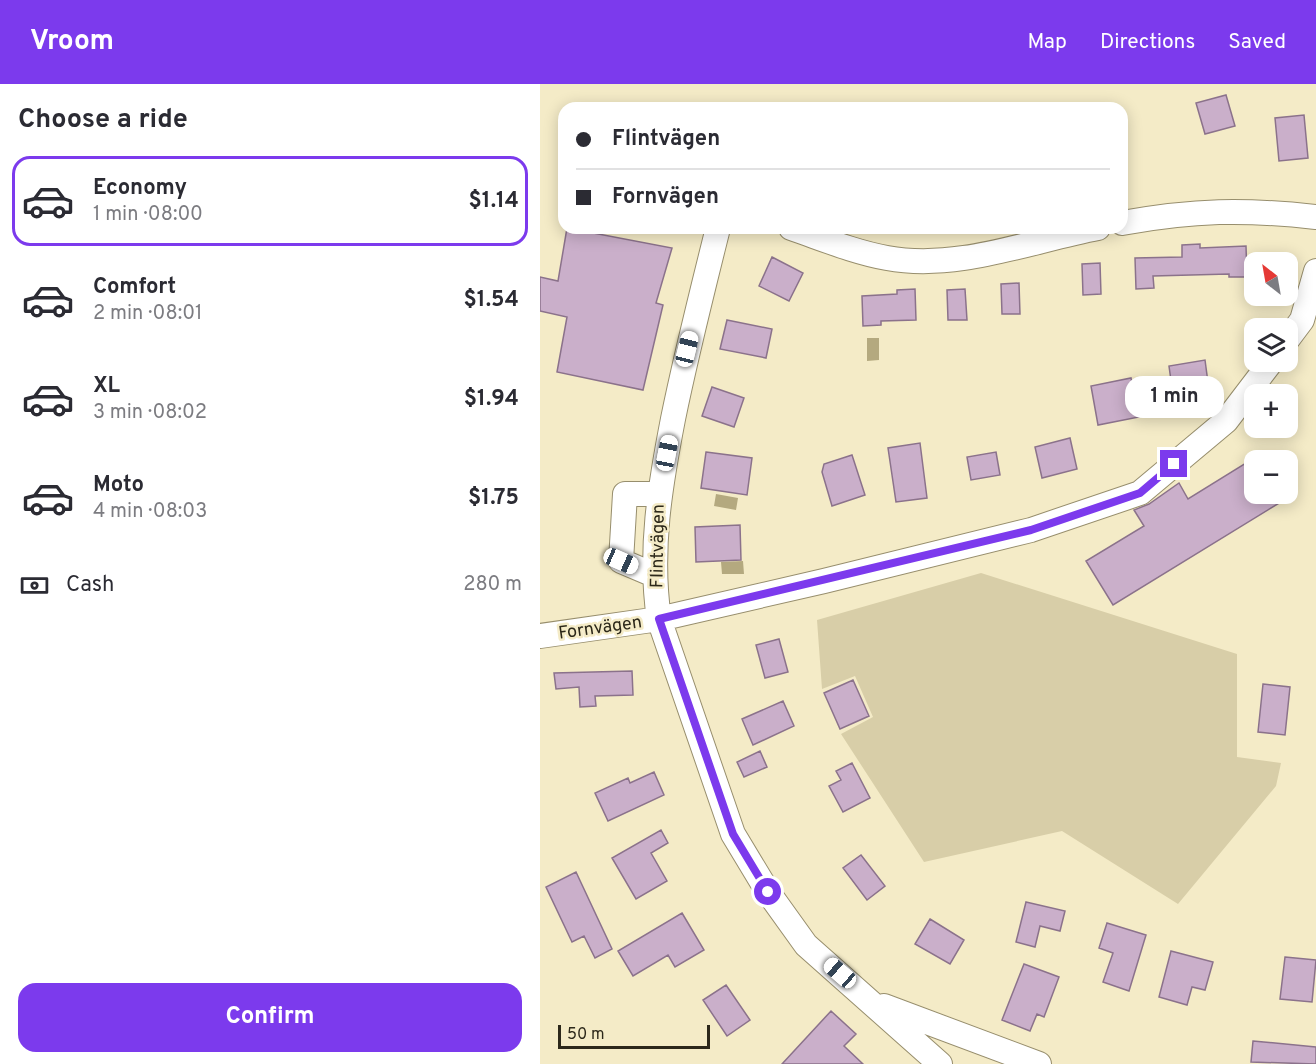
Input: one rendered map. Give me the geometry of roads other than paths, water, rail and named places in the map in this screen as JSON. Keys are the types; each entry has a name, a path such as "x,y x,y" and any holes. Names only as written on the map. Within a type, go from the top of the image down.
{"street":[{"path":"1128,223 1186,212 1223,210 1316,217"},
{"name":"Flintvägen","path":"716,234 687,349 658,494 654,575 659,619 733,834 768,892 807,945 940,1064"},
{"path":"808,234 869,255 921,262 989,253 1072,234"},
{"path":"1298,325 1302,320 1316,271"},
{"name":"Fornvägen","path":"540,636 659,619 1031,530 1140,493 1226,421 1268,374"},
{"path":"654,575 621,561 625,494 658,494"},
{"path":"873,1002 1039,1064"}]}
